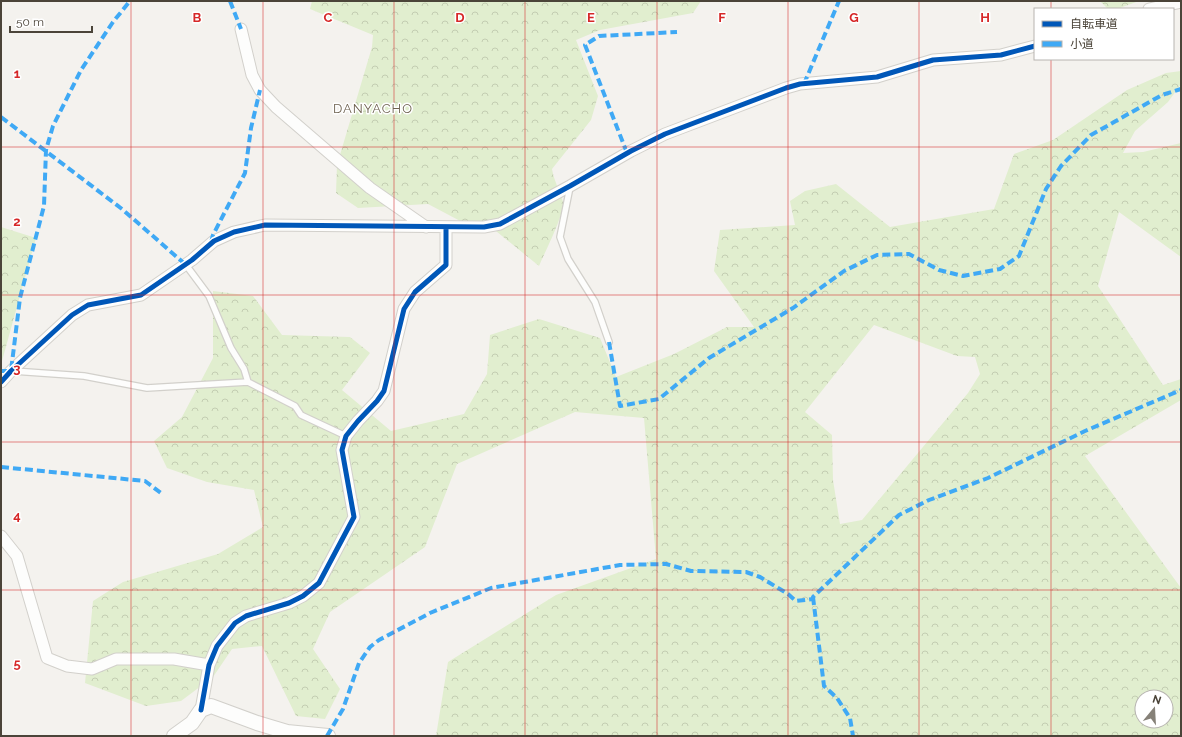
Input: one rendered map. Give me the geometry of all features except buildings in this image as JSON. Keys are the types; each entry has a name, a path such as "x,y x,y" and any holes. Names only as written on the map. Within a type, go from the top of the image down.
{"street":[{"path":"1154,8 1181,2"},
{"path":"241,29 252,75 260,90 276,107 370,188 426,227"},
{"path":"1,382 72,315 88,305 141,295 186,265 214,241 234,232 265,225 484,227 500,224 631,151 665,134 786,88 800,84 877,77 933,60 1001,55 1034,46"},
{"path":"174,736 192,723 201,710 209,665 217,646 235,623 246,616 289,603 303,596 319,583 354,517 342,450 346,436 358,421 378,401 384,391 404,309 409,299 446,265 446,227"},
{"path":"1,536 17,556 47,658 67,666 92,669 116,659 174,658 209,665"},
{"path":"201,710 211,706 287,732 328,736"}],"lane":[{"path":"570,186 560,237 568,259 595,302 608,342"},
{"path":"186,265 209,296 231,348 244,369 248,382"},
{"path":"11,371 84,376 147,388 248,382 295,406 301,415 346,436"}],"green space":[{"path":"312,1 701,1 693,13 600,30 576,40 598,96 591,120 552,169 563,202 563,207 558,224 539,266 491,227 464,223 428,204 358,208 336,193 337,165 372,47 373,35 310,9"},
{"path":"1100,1 1139,1 1120,8 1107,8"},
{"path":"1181,71 1181,84 1168,102 1135,131 1123,153 1143,152 1181,143 1181,257 1119,212 1098,286 1163,385 1181,379 1181,400 1085,456 1181,588 1181,736 436,736 448,662 556,595 656,559 644,418 575,412 457,464 425,547 330,612 313,649 340,689 325,719 296,716 262,646 232,649 213,677 181,701 146,706 85,683 93,601 123,582 218,554 263,527 254,490 207,482 167,468 154,441 182,417 213,358 213,291 253,296 282,335 350,337 370,353 342,390 391,431 464,414 487,374 490,335 539,319 600,338 616,377 674,354 727,327 754,327 714,271 720,230 795,225 790,201 805,191 836,184 890,227 994,209 1014,154 1053,140 1127,90 1166,73","holes":["874,325 957,356 975,357 980,374 968,393 862,520 840,524 833,480 832,435 805,412"]},
{"path":"1,227 36,238 2,361 1,361"}],"marked path":[{"path":"1,371 11,371 20,298 44,206 46,150 53,126 81,70 113,22 130,1"},
{"path":"230,1 241,29"},
{"path":"804,84 839,1"},
{"path":"627,153 585,45 599,36 677,32"},
{"path":"609,342 620,406 659,399 709,358 793,308 844,271 877,255 909,254 939,270 963,276 1000,269 1019,256 1046,189 1061,166 1091,135 1162,95 1181,89"},
{"path":"211,242 213,235 245,173 251,128 260,90"},
{"path":"1,117 122,209 186,265"},
{"path":"327,736 343,709 359,663 370,647 379,640 430,613 491,588 620,565 666,564 691,571 746,572 760,577 788,594 796,601 813,599 813,597 899,515 929,500 988,478 1085,431 1181,390"},
{"path":"1,467 145,481 161,493"},
{"path":"813,597 824,686 837,698 850,718 853,736"}],"cycle path":[{"path":"1,382 72,315 88,305 141,295 192,260 214,241 234,232 265,225 484,227 500,224 631,151 665,134 786,88 800,84 877,77 933,60 1001,55 1034,46"},
{"path":"201,710 209,665 217,646 235,623 246,616 289,603 303,596 319,583 354,517 342,450 346,436 384,391 404,309 415,292 446,265 446,227"}],"district":[{"name":"DANYACHO","path":"373,108"}]}
